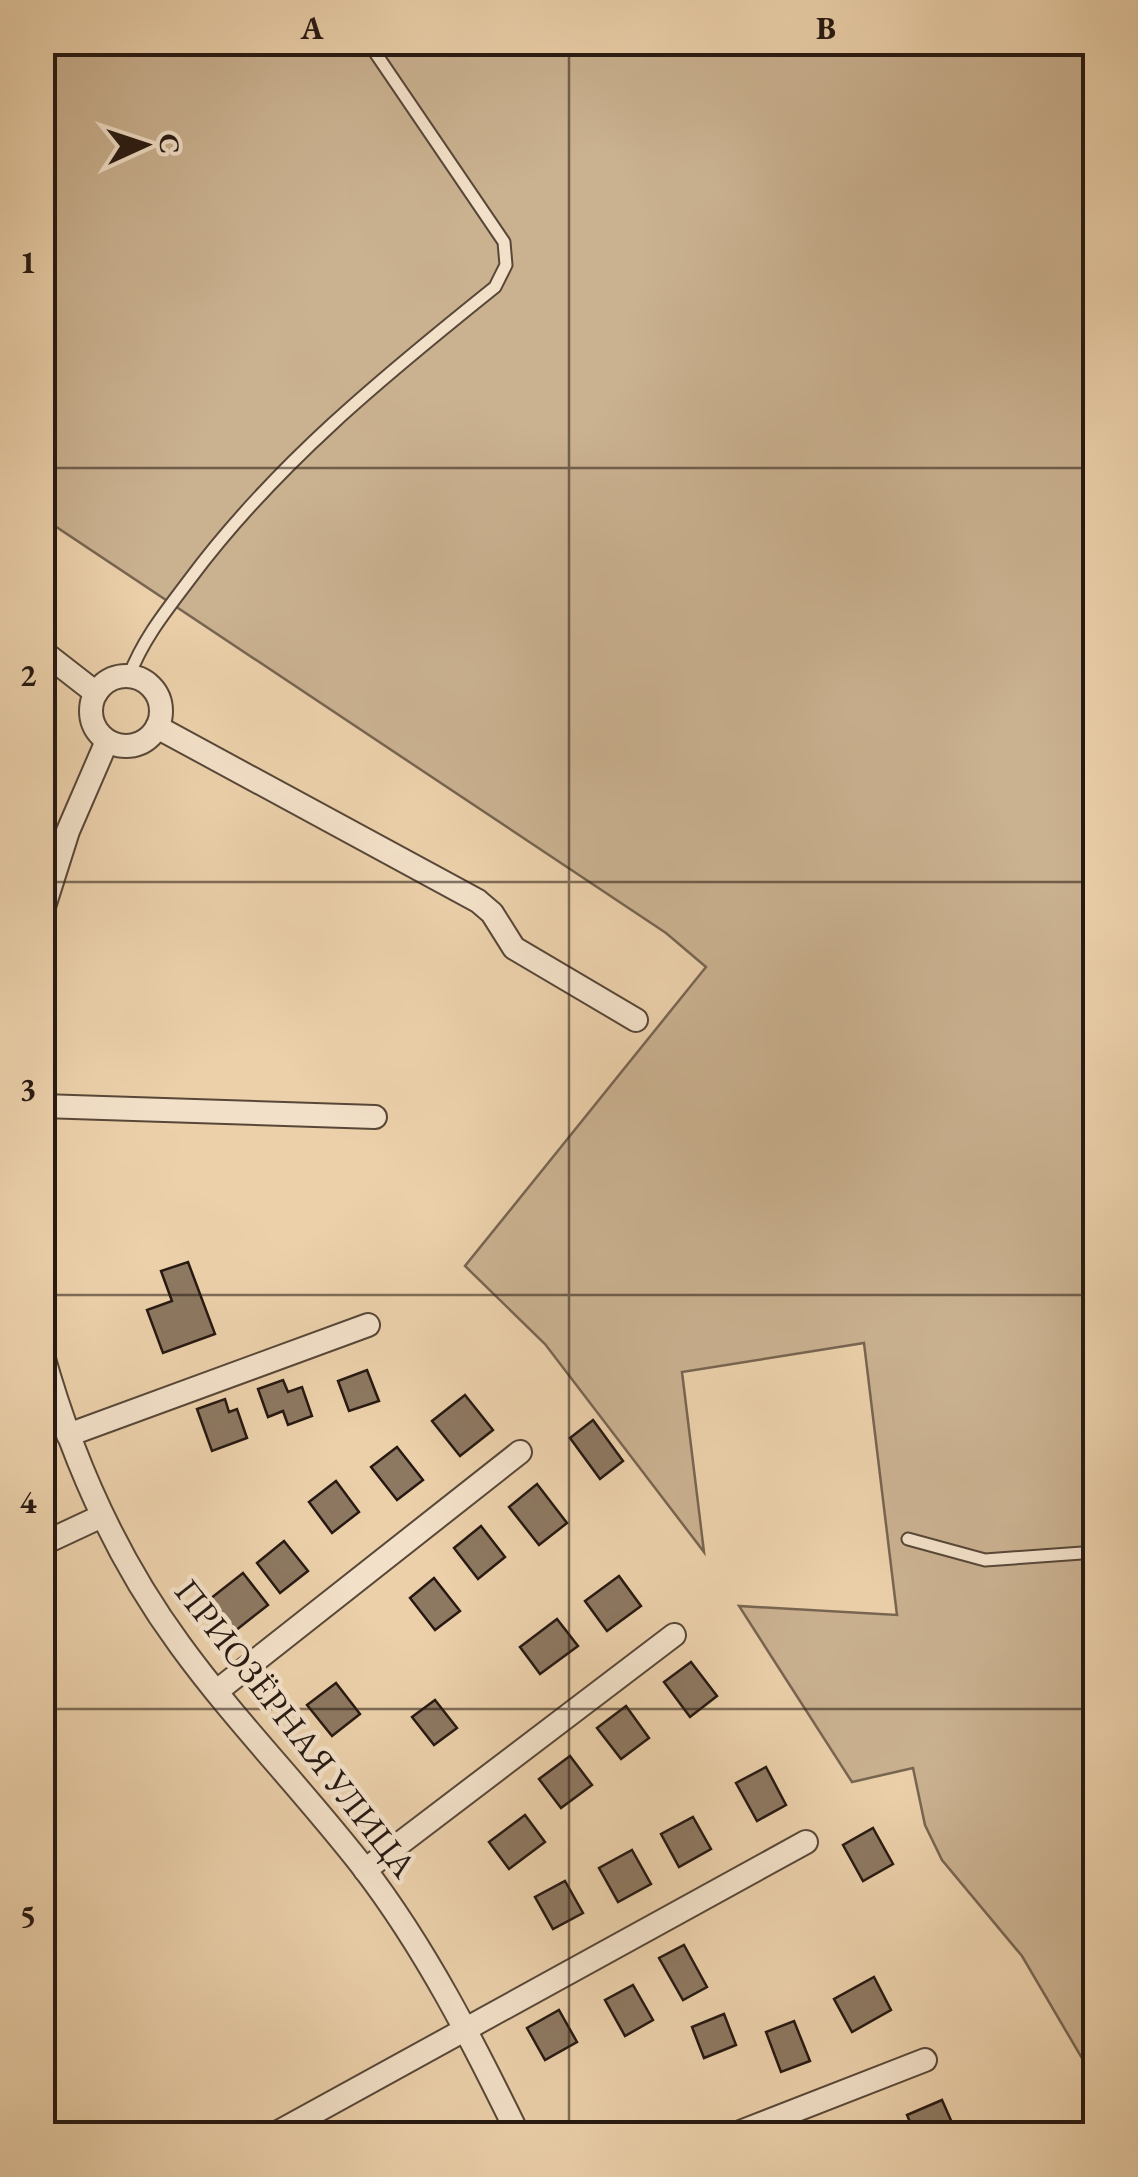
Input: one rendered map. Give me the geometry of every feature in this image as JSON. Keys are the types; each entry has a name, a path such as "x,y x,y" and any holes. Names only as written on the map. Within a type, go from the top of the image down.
{"street":[{"path":"42,651 96,692"},
{"path":"130,676 147,683 159,699 157,727 136,746 108,741 92,719 96,692 110,680 130,676"},
{"path":"157,727 478,901 492,913 514,948 636,1020"},
{"path":"42,913 68,832 108,741"},
{"path":"42,1106 375,1117"},
{"path":"68,1436 368,1325"},
{"name":"ПРИОЗЁРНАЯ УЛИЦА","path":"42,1352 68,1436 102,1516 178,1644 365,1870 444,1988 518,2134"},
{"path":"217,1690 520,1452"},
{"path":"42,1544 102,1516"},
{"path":"365,1870 674,1635"},
{"path":"276,2134 806,1842"},
{"path":"735,2134 925,2060"}],"lane":[{"path":"130,676 141,644 236,518 363,394 495,287 506,265 504,242 368,42"},
{"path":"908,1540 985,1560 1096,1552"}],"shaded area":[{"path":"42,43 1095,43 1095,2071 1083,2060 1022,1956 942,1860 925,1825 913,1768 852,1782 739,1606 897,1615 864,1343 682,1372 704,1552 545,1344 465,1266 706,967 666,933 43,518"}],"building":[{"path":"188,1262 215,1334 163,1353 147,1310 172,1301 161,1271"},
{"path":"367,1370 379,1401 349,1411 338,1381"},
{"path":"283,1380 288,1392 302,1387 312,1416 288,1425 283,1411 268,1417 258,1389"},
{"path":"465,1395 493,1430 460,1456 432,1421"},
{"path":"225,1399 229,1412 237,1409 247,1438 212,1451 197,1409"},
{"path":"593,1420 623,1461 600,1479 570,1438"},
{"path":"397,1447 423,1480 397,1500 371,1467"},
{"path":"336,1481 359,1512 332,1533 309,1502"},
{"path":"537,1484 567,1523 539,1545 509,1507"},
{"path":"481,1526 505,1557 478,1579 454,1548"},
{"path":"284,1541 308,1571 280,1593 257,1563"},
{"path":"243,1573 268,1605 235,1631 210,1599"},
{"path":"619,1576 641,1606 607,1631 585,1601"},
{"path":"434,1578 460,1611 435,1630 410,1598"},
{"path":"557,1619 578,1646 540,1674 520,1647"},
{"path":"691,1662 717,1696 690,1717 664,1682"},
{"path":"336,1683 360,1714 332,1736 307,1705"},
{"path":"435,1700 457,1728 434,1745 412,1717"},
{"path":"626,1706 649,1738 621,1759 597,1728"},
{"path":"570,1756 592,1785 561,1808 539,1779"},
{"path":"766,1767 786,1805 757,1821 736,1783"},
{"path":"525,1815 545,1842 509,1869 489,1842"},
{"path":"693,1817 711,1849 679,1867 661,1834"},
{"path":"873,1828 893,1864 863,1881 843,1845"},
{"path":"632,1850 651,1884 618,1902 599,1868"},
{"path":"565,1881 583,1913 553,1929 535,1897"},
{"path":"684,1945 707,1987 683,2000 659,1958"},
{"path":"874,1977 891,2010 852,2032 834,1999"},
{"path":"633,1985 653,2020 625,2036 605,2000"},
{"path":"559,2010 577,2042 545,2060 527,2028"},
{"path":"724,2014 736,2045 704,2058 692,2027"},
{"path":"794,2021 810,2061 781,2072 766,2032"},
{"path":"942,2100 957,2134 915,2134 907,2115"}]}
